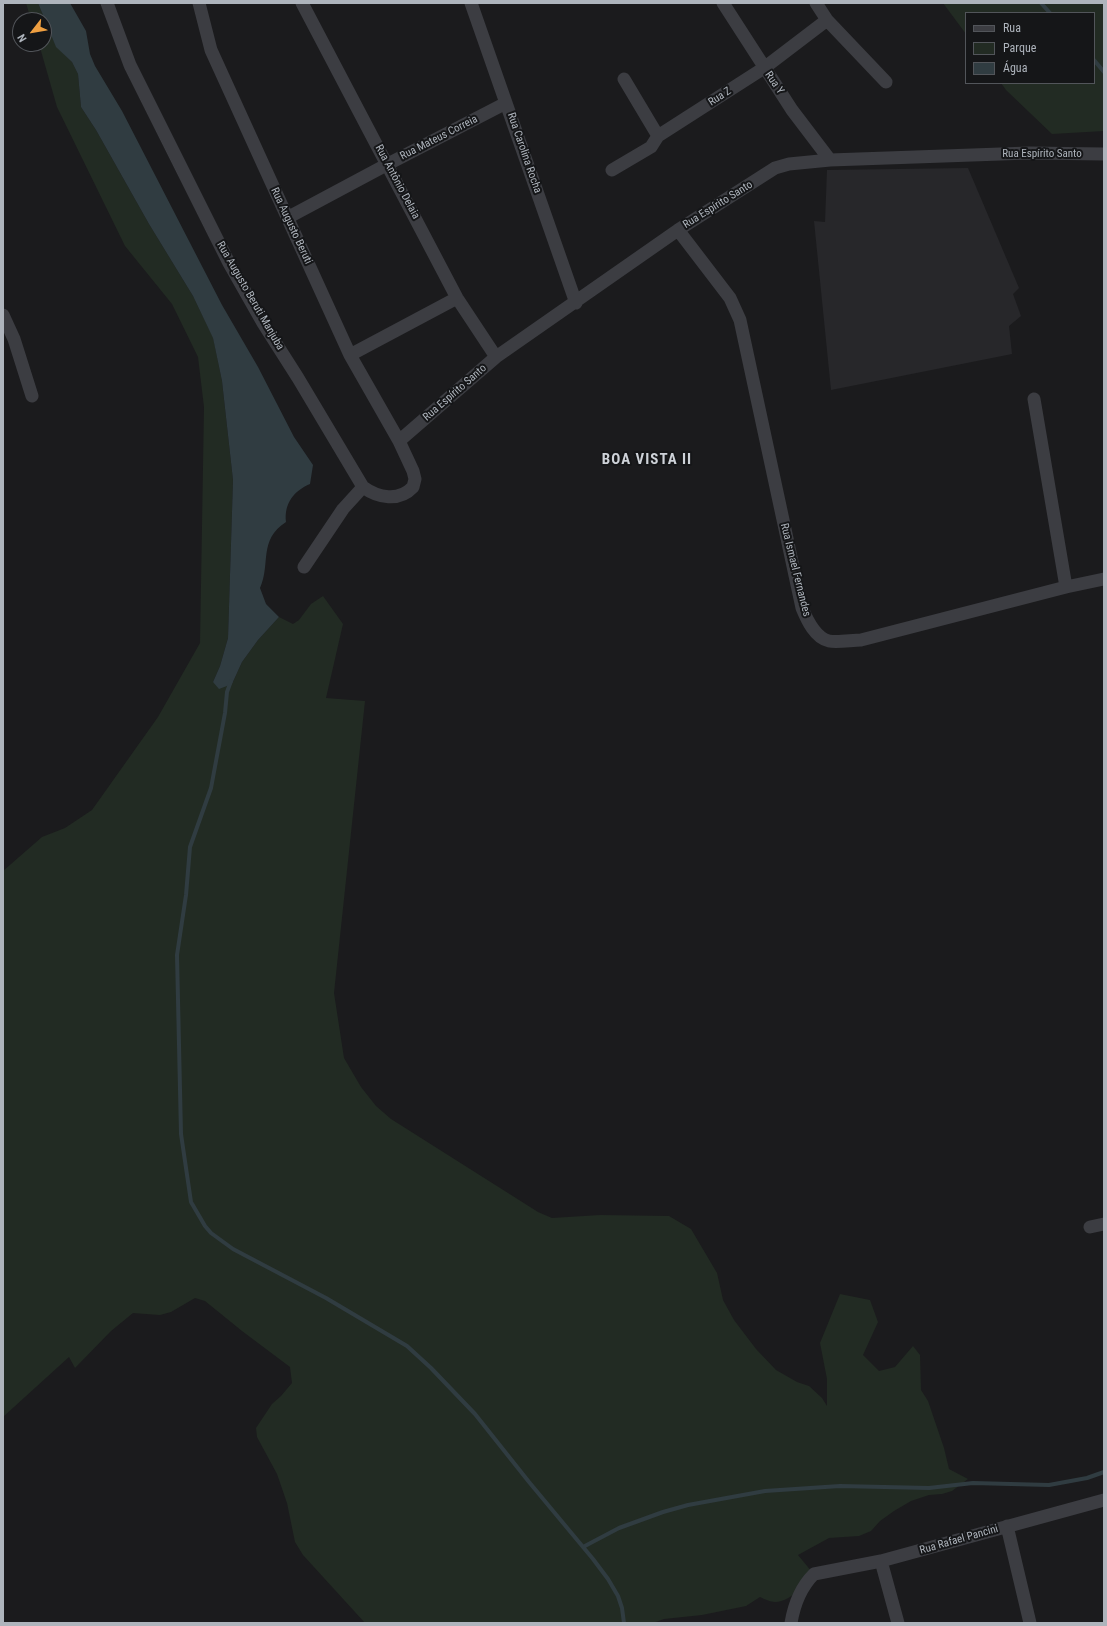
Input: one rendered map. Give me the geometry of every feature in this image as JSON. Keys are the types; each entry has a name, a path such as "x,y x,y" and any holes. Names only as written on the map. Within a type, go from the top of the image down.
{"street":[{"name":"Rua Augusto Beruti Manjuba","path":"107,3 130,65 229,263 263,323 298,378 363,487"},
{"name":"Rua Augusto Beruti","path":"199,3 211,50 287,218 350,355 399,442"},
{"name":"Rua Antônio Delaia","path":"302,3 388,164 457,298 496,357"},
{"name":"Rua Carolina Rocha","path":"471,3 576,302"},
{"name":"Rua Y","path":"723,3 792,110 830,160"},
{"path":"816,3 827,20 886,82"},
{"name":"Rua Z","path":"612,170 650,147 658,136 764,68 827,20"},
{"path":"624,79 658,136"},
{"name":"Rua Mateus Correia","path":"287,218 506,103"},
{"name":"Rua Espírito Santo","path":"399,442 496,357 678,230 775,168 789,164 830,160 1029,153 1104,154"},
{"name":"Rua Ismael Fernandes","path":"678,230 730,298 740,320 802,608 809,623 819,635 829,641 861,640 1066,586 1104,579"},
{"path":"350,355 457,298"},
{"path":"3,315 14,339 32,396"},
{"path":"1034,399 1066,586"},
{"path":"304,567 343,509 363,487 371,493 382,497 395,497 409,492 413,487 415,479 413,471 399,442"},
{"path":"1090,1227 1104,1224"},
{"name":"Rua Rafael Pancini","path":"791,1623 800,1593 814,1574 881,1561 1104,1500"},
{"path":"1007,1526 1030,1623"},
{"path":"881,1561 898,1623"}],"shaded area":[{"path":"968,168 1019,288 1013,294 1021,316 1009,326 1012,354 831,390 814,221 825,222 827,170"}],"green space":[{"path":"26,3 38,3 42,12 29,12"},
{"path":"943,3 1104,3 1104,131 1052,134 1006,90 1002,84 1095,84 1095,12 965,12 965,33"},
{"path":"52,36 56,46 72,62 78,74 81,107 193,296 213,337 222,381 233,480 228,638 220,666 213,682 232,684 242,662 258,640 279,617 293,624 299,620 311,604 323,596 343,624 326,698 365,701 334,993 344,1058 361,1087 376,1106 391,1119 538,1212 552,1218 600,1215 669,1216 691,1229 717,1273 723,1300 734,1320 756,1349 776,1370 797,1382 809,1386 822,1398 827,1406 827,1379 820,1343 840,1294 870,1300 878,1322 863,1355 879,1371 895,1367 913,1346 920,1355 921,1390 928,1401 944,1448 949,1469 968,1479 952,1491 942,1494 929,1495 911,1501 880,1521 871,1531 859,1536 829,1538 798,1555 812,1572 801,1587 787,1599 775,1602 760,1597 746,1606 702,1615 664,1619 653,1623 365,1623 303,1555 295,1542 287,1503 277,1474 257,1437 256,1428 272,1404 292,1383 290,1367 205,1301 195,1298 171,1312 160,1315 133,1313 111,1331 75,1368 69,1357 3,1417 3,871 42,837 65,828 92,810 158,717 200,643 204,407 198,357 172,304 125,246 57,107 41,52 52,52"}],"water":[{"path":"38,3 70,3 86,31 90,54 95,66 122,111 222,305 258,367 294,437 313,465 310,484 299,490 291,498 288,503 286,522 277,529 268,544 265,570 260,588 266,604 279,617 258,640 242,662 232,684 219,689 213,682 220,666 228,638 233,480 222,381 213,338 193,296 81,107 78,74 72,62 56,47 52,37 52,12 42,12"}],"waterway":[{"path":"1041,3 1049,12"},
{"path":"1095,61 1104,72"},
{"path":"231,681 227,692 225,713 211,788 190,847 186,895 177,955 181,1134 191,1202 205,1226 211,1233 233,1249 326,1298 407,1346 431,1368 475,1414 593,1559 608,1579 618,1596 622,1608 624,1623"},
{"path":"583,1547 619,1528 663,1512 688,1505 765,1491 840,1486 929,1488 973,1483 1049,1485 1087,1478 1104,1472"}],"district":[{"name":"BOA VISTA II","path":"647,460"}]}
